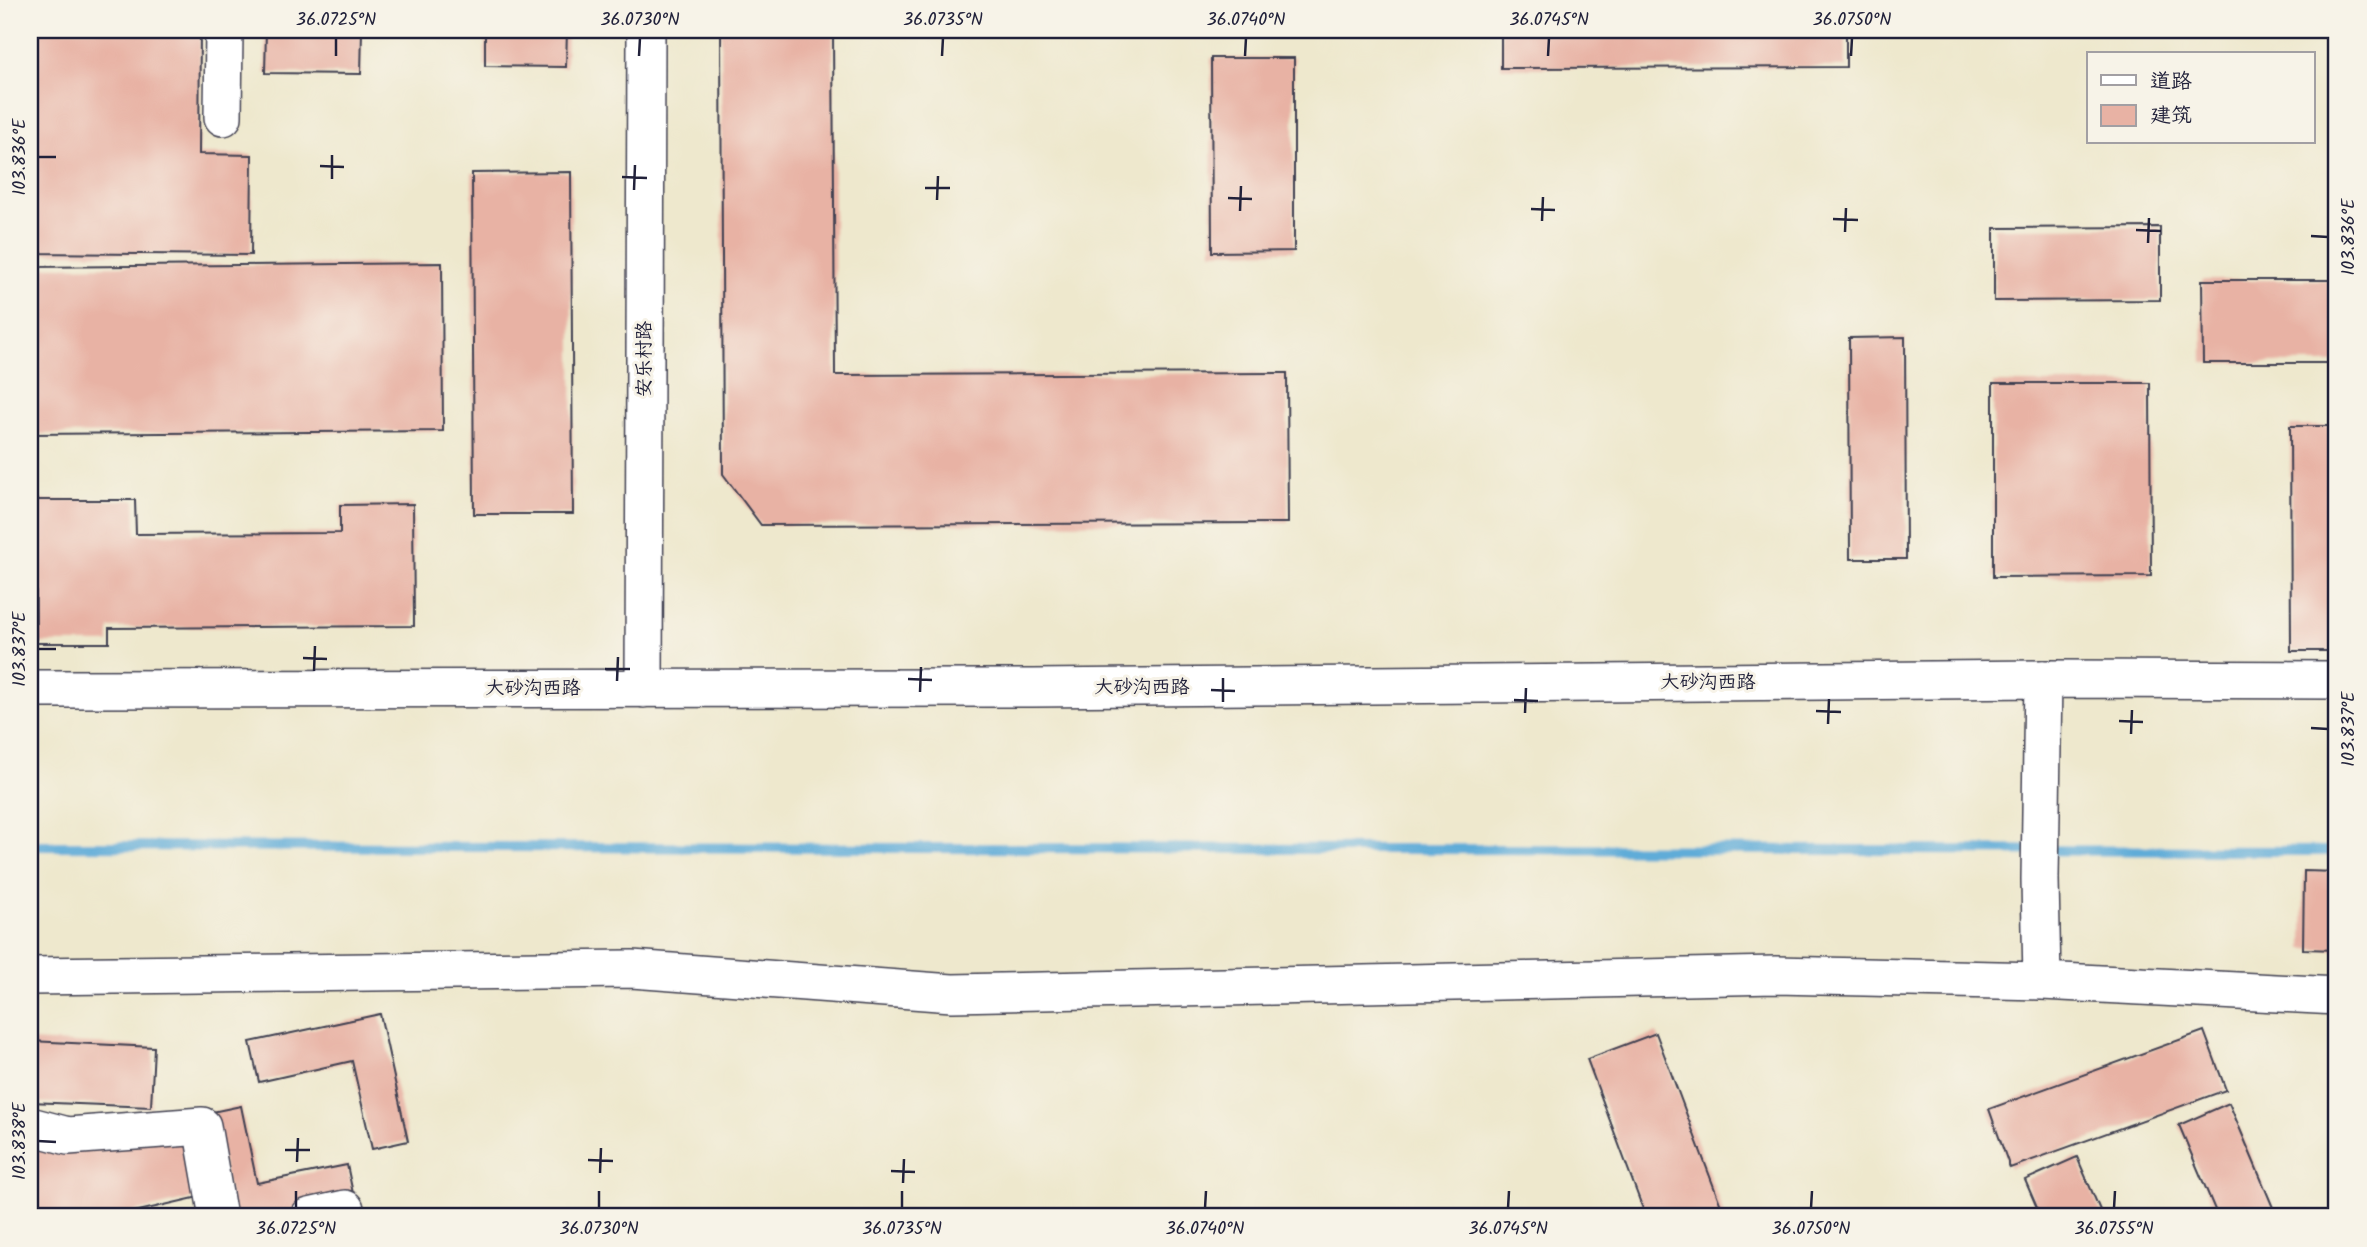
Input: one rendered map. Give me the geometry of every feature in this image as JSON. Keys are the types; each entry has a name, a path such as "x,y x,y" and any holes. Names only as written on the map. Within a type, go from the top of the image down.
{"street":[{"path":"223,117 224,30"},
{"name":"安乐村路","path":"643,689 646,30"},
{"path":"2042,981 2040,879 2043,679"},
{"name":"大砂沟西路","path":"30,689 643,689 2043,679 2337,680"},
{"path":"30,976 632,969 952,993 1776,975 2042,981 2337,996"},
{"path":"30,1126 68,1136 202,1126 218,1217"},
{"path":"309,1217 345,1209 347,1217"}],"building":[{"path":"30,30 200,30 199,154 252,155 251,255 30,253"},
{"path":"266,30 362,30 361,74 265,73"},
{"path":"485,30 567,30 566,67 485,66"},
{"path":"721,30 833,30 835,375 1287,373 1288,523 761,525 723,474"},
{"path":"1501,30 1846,30 1846,67 1501,68"},
{"path":"1211,58 1294,58 1294,251 1212,252"},
{"path":"571,172 573,514 474,514 472,173"},
{"path":"2160,227 2160,300 1994,301 1994,228"},
{"path":"442,263 443,431 30,434 30,267"},
{"path":"2202,280 2337,280 2337,363 2203,363"},
{"path":"1905,337 1906,559 1850,559 1849,338"},
{"path":"1993,383 2150,383 2151,576 1993,577"},
{"path":"2290,426 2337,426 2337,651 2291,651"},
{"path":"35,500 135,500 136,534 340,533 340,505 413,504 414,626 109,628 109,643 36,643"},
{"path":"2304,871 2337,872 2337,950 2303,949"},
{"path":"380,1014 408,1141 372,1149 352,1061 259,1082 250,1042"},
{"path":"2204,1031 2226,1090 2010,1168 1989,1109"},
{"path":"1656,1033 1724,1214 1715,1217 1646,1217 1587,1059"},
{"path":"30,1041 154,1047 151,1107 30,1102"},
{"path":"2229,1103 2277,1217 2218,1217 2179,1125"},
{"path":"241,1106 257,1183 347,1165 354,1198 259,1217 234,1217 212,1112"},
{"path":"191,1134 203,1196 113,1217 30,1217 30,1137"},
{"path":"2077,1157 2103,1217 2041,1217 2025,1180"}],"waterway":[{"path":"30,846 2337,851"}]}
